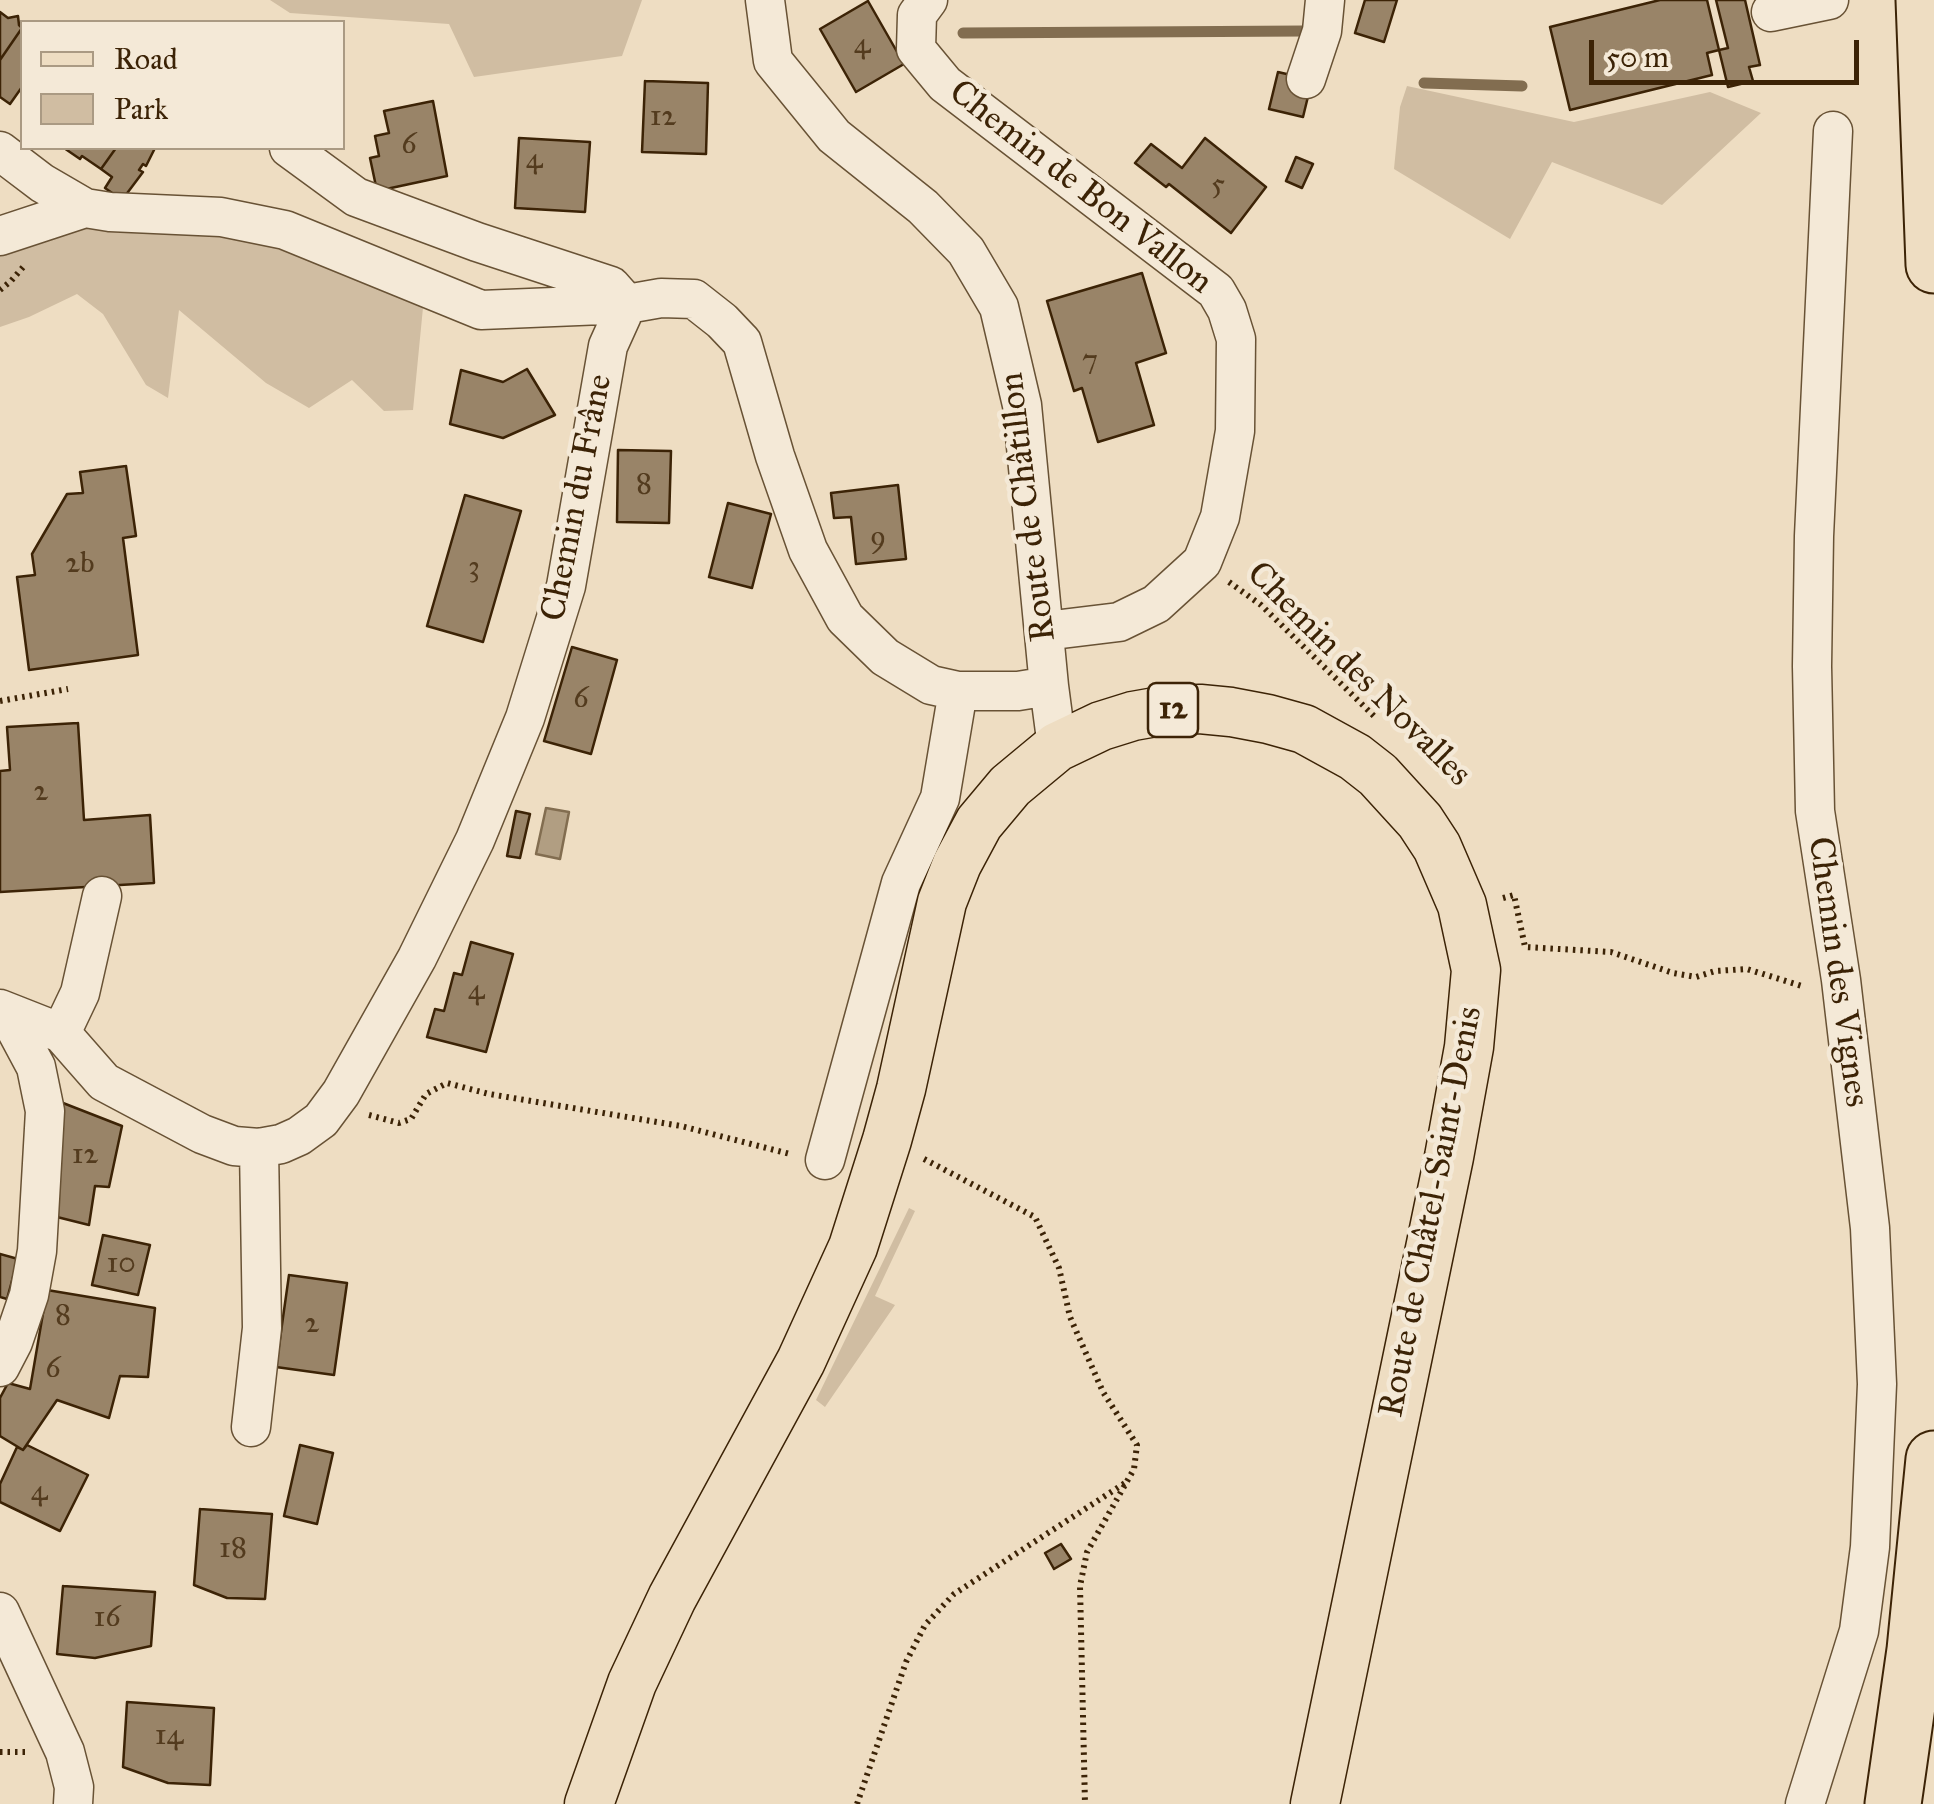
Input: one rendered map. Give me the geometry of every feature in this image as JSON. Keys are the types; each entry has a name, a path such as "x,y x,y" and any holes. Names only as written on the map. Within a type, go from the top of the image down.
{"highway":[{"path":"1924,0 1934,265"},
{"path":"1893,1804 1934,1459"}],"main road":[{"name":"Route de Châtel-Saint-Denis","path":"589,1804 632,1683 672,1598 801,1361 845,1263 887,1140 942,902 957,864 980,823 1010,786 1057,747 1112,723 1167,710 1231,712 1268,718 1304,729 1355,757 1400,796 1437,847 1462,905 1476,970 1469,1046 1449,1156 1314,1804"}],"street":[{"name":"Route de Châtillon","path":"765,0 773,60 834,136 922,207 966,251 999,307 1022,405 1049,686"},
{"name":"Chemin de Bon Vallon","path":"928,0 917,14 916,49 944,84 1216,290 1236,338 1235,431 1220,517 1202,562 1156,604 1120,622 1045,631"},
{"path":"1306,78 1322,30 1325,0"},
{"path":"1771,12 1829,0"},
{"name":"Chemin des Vignes","path":"1805,1804 1859,1630 1870,1547 1877,1384 1870,1228 1842,987 1815,811 1814,536 1833,131"},
{"path":"292,150 356,197 610,286 628,304"},
{"path":"0,151 42,183 85,208 221,217 267,226 316,242 481,310 628,304 661,298 694,300 742,342 775,456 808,550 845,618 884,658 931,685 958,691 1018,691 1049,686 1057,747"},
{"path":"0,236 85,208"},
{"name":"Chemin du Frâne","path":"259,1148 299,1136 321,1120 341,1094 417,958 475,840 525,718 566,586 608,346 628,304"},
{"path":"826,1160 902,883 940,798 958,691"},
{"path":"448,950 455,879"},
{"path":"61,1032 80,994 102,896"},
{"path":"4,1011 61,1032 104,1082 202,1134 234,1146 259,1148 262,1328 251,1427"},
{"path":"0,1367 13,1342 28,1295 37,1250 45,1111 36,1067 4,1011"},
{"path":"45,1111 70,1087 104,1082"},
{"path":"0,1612 65,1752 74,1796"}],"path":[{"name":"Chemin des Novalles","path":"1202,562 1261,605 1385,727"},
{"path":"0,701 68,689"},
{"path":"1504,912 1501,896 1514,896 1525,947 1611,952 1696,977 1747,969 1812,989 1842,987"},
{"path":"365,1114 399,1123 411,1120 426,1094 448,1083 489,1094 681,1126 816,1161 826,1160"},
{"path":"887,1140 1035,1217 1059,1268 1070,1318 1103,1392 1138,1445 1134,1469 1087,1552 1080,1586 1084,1804"},
{"path":"856,1804 906,1662 925,1625 954,1594 1126,1483"}],"green space":[{"path":"270,0 642,0 622,56 474,77 449,24 290,13"},
{"path":"1407,86 1574,122 1710,92 1761,113 1662,205 1552,162 1510,239 1394,169 1400,107"},
{"path":"221,217 425,287 413,410 384,411 352,380 309,408 266,383 179,310 168,398 146,385 103,314 77,294 0,327 0,236 49,221"},
{"path":"909,1208 915,1211 875,1296 895,1305 825,1407 816,1400"}],"shaded area":[{"path":"546,808 569,812 560,859 536,854"}],"building":[{"path":"1365,0 1397,0 1384,42 1355,33"},
{"path":"1660,0 1707,0 1719,50 1707,53 1712,75 1570,110 1550,27"},
{"path":"1716,0 1745,0 1760,65 1749,67 1753,81 1728,87 1719,50 1728,48"},
{"path":"868,1 904,64 856,92 820,29"},
{"path":"0,12 8,18 18,16 20,31 0,60"},
{"path":"20,31 20,90 10,104 0,97 0,60"},
{"path":"1278,72 1312,80 1303,117 1269,109"},
{"path":"645,81 708,83 706,154 642,152"},
{"path":"433,101 447,176 377,191 370,158 379,156 375,136 389,133 384,111"},
{"path":"519,138 590,142 585,212 515,208"},
{"path":"1205,138 1266,187 1231,233 1169,184 1166,187 1135,163 1151,144 1182,168"},
{"path":"67,150 115,150 101,169 82,156 80,159"},
{"path":"115,150 154,150 122,200 105,188 112,177 101,169"},
{"path":"1296,157 1313,164 1302,188 1286,181"},
{"path":"1142,273 1166,353 1136,363 1154,425 1098,442 1082,388 1074,391 1047,301"},
{"path":"527,369 555,415 503,438 450,424 461,370 503,382"},
{"path":"618,450 671,451 669,523 617,522"},
{"path":"126,466 136,536 123,538 138,655 29,670 17,577 35,575 32,554 67,494 83,493 80,472"},
{"path":"898,485 906,559 856,564 851,517 834,518 831,493"},
{"path":"465,495 521,511 483,642 427,626"},
{"path":"728,503 771,514 752,588 709,577"},
{"path":"572,647 617,660 591,754 544,741"},
{"path":"78,723 84,820 150,815 154,883 0,892 0,771 10,770 7,727"},
{"path":"516,811 530,814 520,858 507,856"},
{"path":"471,942 513,954 486,1052 427,1037 435,1009 444,1011 454,973 462,975"},
{"path":"63,1103 122,1126 109,1187 95,1186 89,1225 45,1214"},
{"path":"103,1235 150,1245 138,1295 92,1285"},
{"path":"0,1254 18,1259 7,1299 0,1297"},
{"path":"289,1275 347,1283 334,1375 276,1367"},
{"path":"47,1290 155,1308 148,1377 120,1376 109,1418 57,1400 23,1450 0,1436 0,1398 8,1383 30,1389"},
{"path":"27,1445 88,1475 60,1531 0,1502 0,1484 17,1447 23,1450"},
{"path":"300,1445 333,1453 317,1524 284,1516"},
{"path":"200,1509 272,1514 265,1599 227,1598 194,1585"},
{"path":"1061,1544 1071,1559 1054,1569 1045,1553"},
{"path":"63,1586 155,1592 151,1646 95,1658 57,1654"},
{"path":"127,1702 214,1708 210,1785 168,1783 123,1767"}],"waterway":[{"path":"963,33 1304,31"},
{"path":"1424,83 1522,86"}]}
